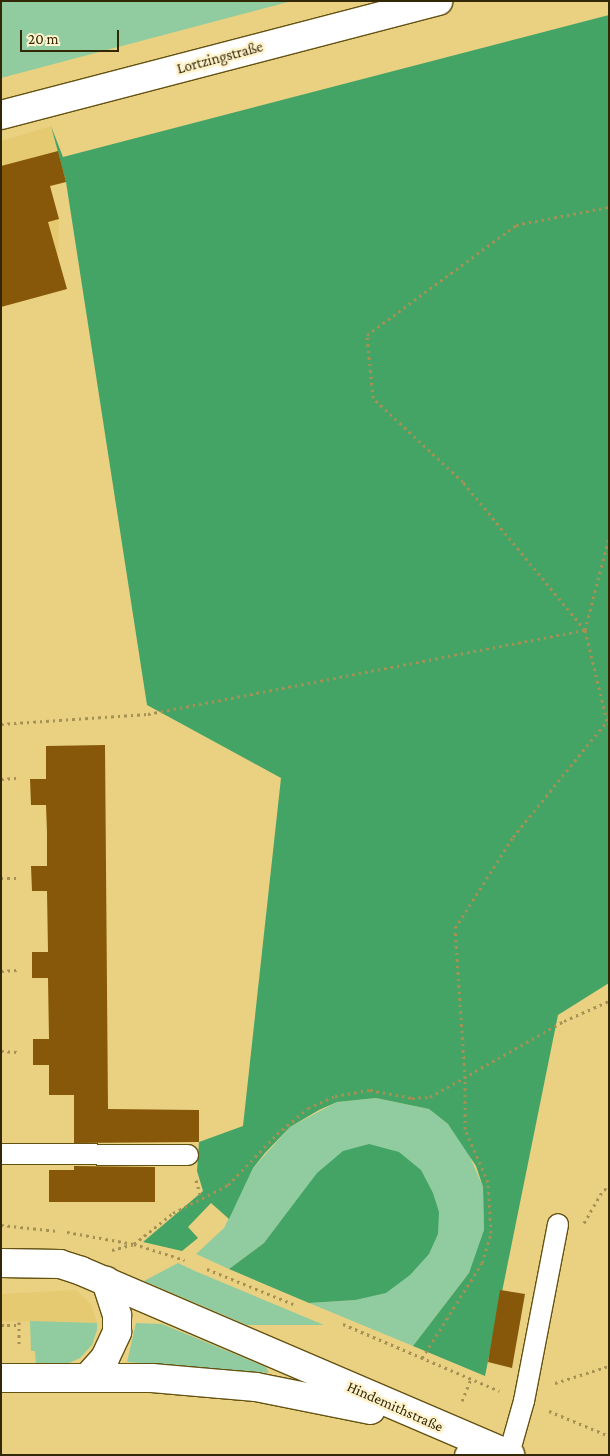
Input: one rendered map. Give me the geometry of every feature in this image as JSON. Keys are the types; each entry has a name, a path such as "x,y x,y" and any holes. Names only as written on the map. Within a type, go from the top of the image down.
{"street":[{"name":"Lortzingstraße","path":"1,115 438,1"},
{"name":"Hindemithstraße","path":"1,1263 60,1264 106,1281 449,1431"},
{"path":"87,1378 105,1358 117,1332 117,1315 106,1281"},
{"name":"Hindemithstraße","path":"1,1378 152,1378 256,1387 342,1402 449,1431"},
{"path":"449,1431 470,1448 510,1454"}],"lane":[{"path":"1,1154 188,1155"},
{"path":"510,1454 526,1392 558,1224"}],"path":[{"path":"609,207 516,225 368,335 373,398 463,482 585,630 609,727"},
{"path":"585,630 609,537"},
{"path":"1,724 148,714 585,630"},
{"path":"422,1358 482,1263 491,1233 488,1182 465,1129 466,1078 455,928 513,837 607,721 609,716"},
{"path":"1,779 16,778"},
{"path":"1,878 16,878"},
{"path":"1,970 17,970"},
{"path":"134,1244 173,1212 228,1185 277,1134 308,1108 335,1096 370,1090 412,1098 430,1097 564,1021 609,1001"},
{"path":"1,1051 17,1052"},
{"path":"558,1224 580,1229 604,1189 609,1190"},
{"path":"1,1225 90,1235 134,1244 185,1260"},
{"path":"207,1268 294,1304"},
{"path":"1,1325 19,1324 19,1335"},
{"path":"343,1324 471,1379 460,1405"},
{"path":"526,1392 609,1366"}],"shaded area":[{"path":"51,126 66,182 50,187 59,219 58,258 67,289 1,307 1,141"},
{"path":"76,1290 91,1304 97,1323 1,1321 1,1294"}],"green space":[{"path":"1,1 292,1 1,78"},
{"path":"609,15 609,983 558,1015 485,1376 413,1346 469,1273 484,1230 483,1187 476,1166 448,1124 429,1109 376,1098 337,1102 319,1110 290,1127 265,1153 253,1168 229,1219 211,1203 188,1227 198,1238 182,1251 143,1242 203,1191 197,1171 199,1142 243,1126 281,778 147,705 66,182 51,126 63,157"},
{"path":"376,1098 429,1109 448,1124 464,1143 483,1187 484,1230 478,1252 469,1273 413,1346 309,1303 355,1300 283,1219 264,1243 229,1269 196,1254 224,1228 253,1168 290,1127 337,1102"},
{"path":"369,1144 399,1152 421,1170 433,1193 439,1212 438,1234 429,1254 410,1275 386,1293 355,1300 309,1303 229,1269 264,1243 317,1173 343,1151"},
{"path":"178,1263 324,1325 247,1325 144,1281"},
{"path":"30,1321 97,1323 97,1330 92,1345 80,1358 69,1363 36,1365 35,1351 31,1351"},
{"path":"136,1323 162,1324 266,1367 269,1373 127,1362"}],"building":[{"path":"58,151 66,182 50,186 59,219 48,222 67,289 1,307 1,166"},
{"path":"105,745 108,1109 199,1110 199,1142 74,1143 74,1095 49,1095 49,1065 33,1065 33,1039 49,1039 48,978 32,978 32,952 48,952 47,891 32,891 31,866 47,866 47,833 46,805 31,805 30,779 46,779 46,746"},
{"path":"74,1166 155,1167 155,1202 49,1202 49,1170 74,1170"},
{"path":"500,1290 525,1294 512,1368 488,1362"}]}
